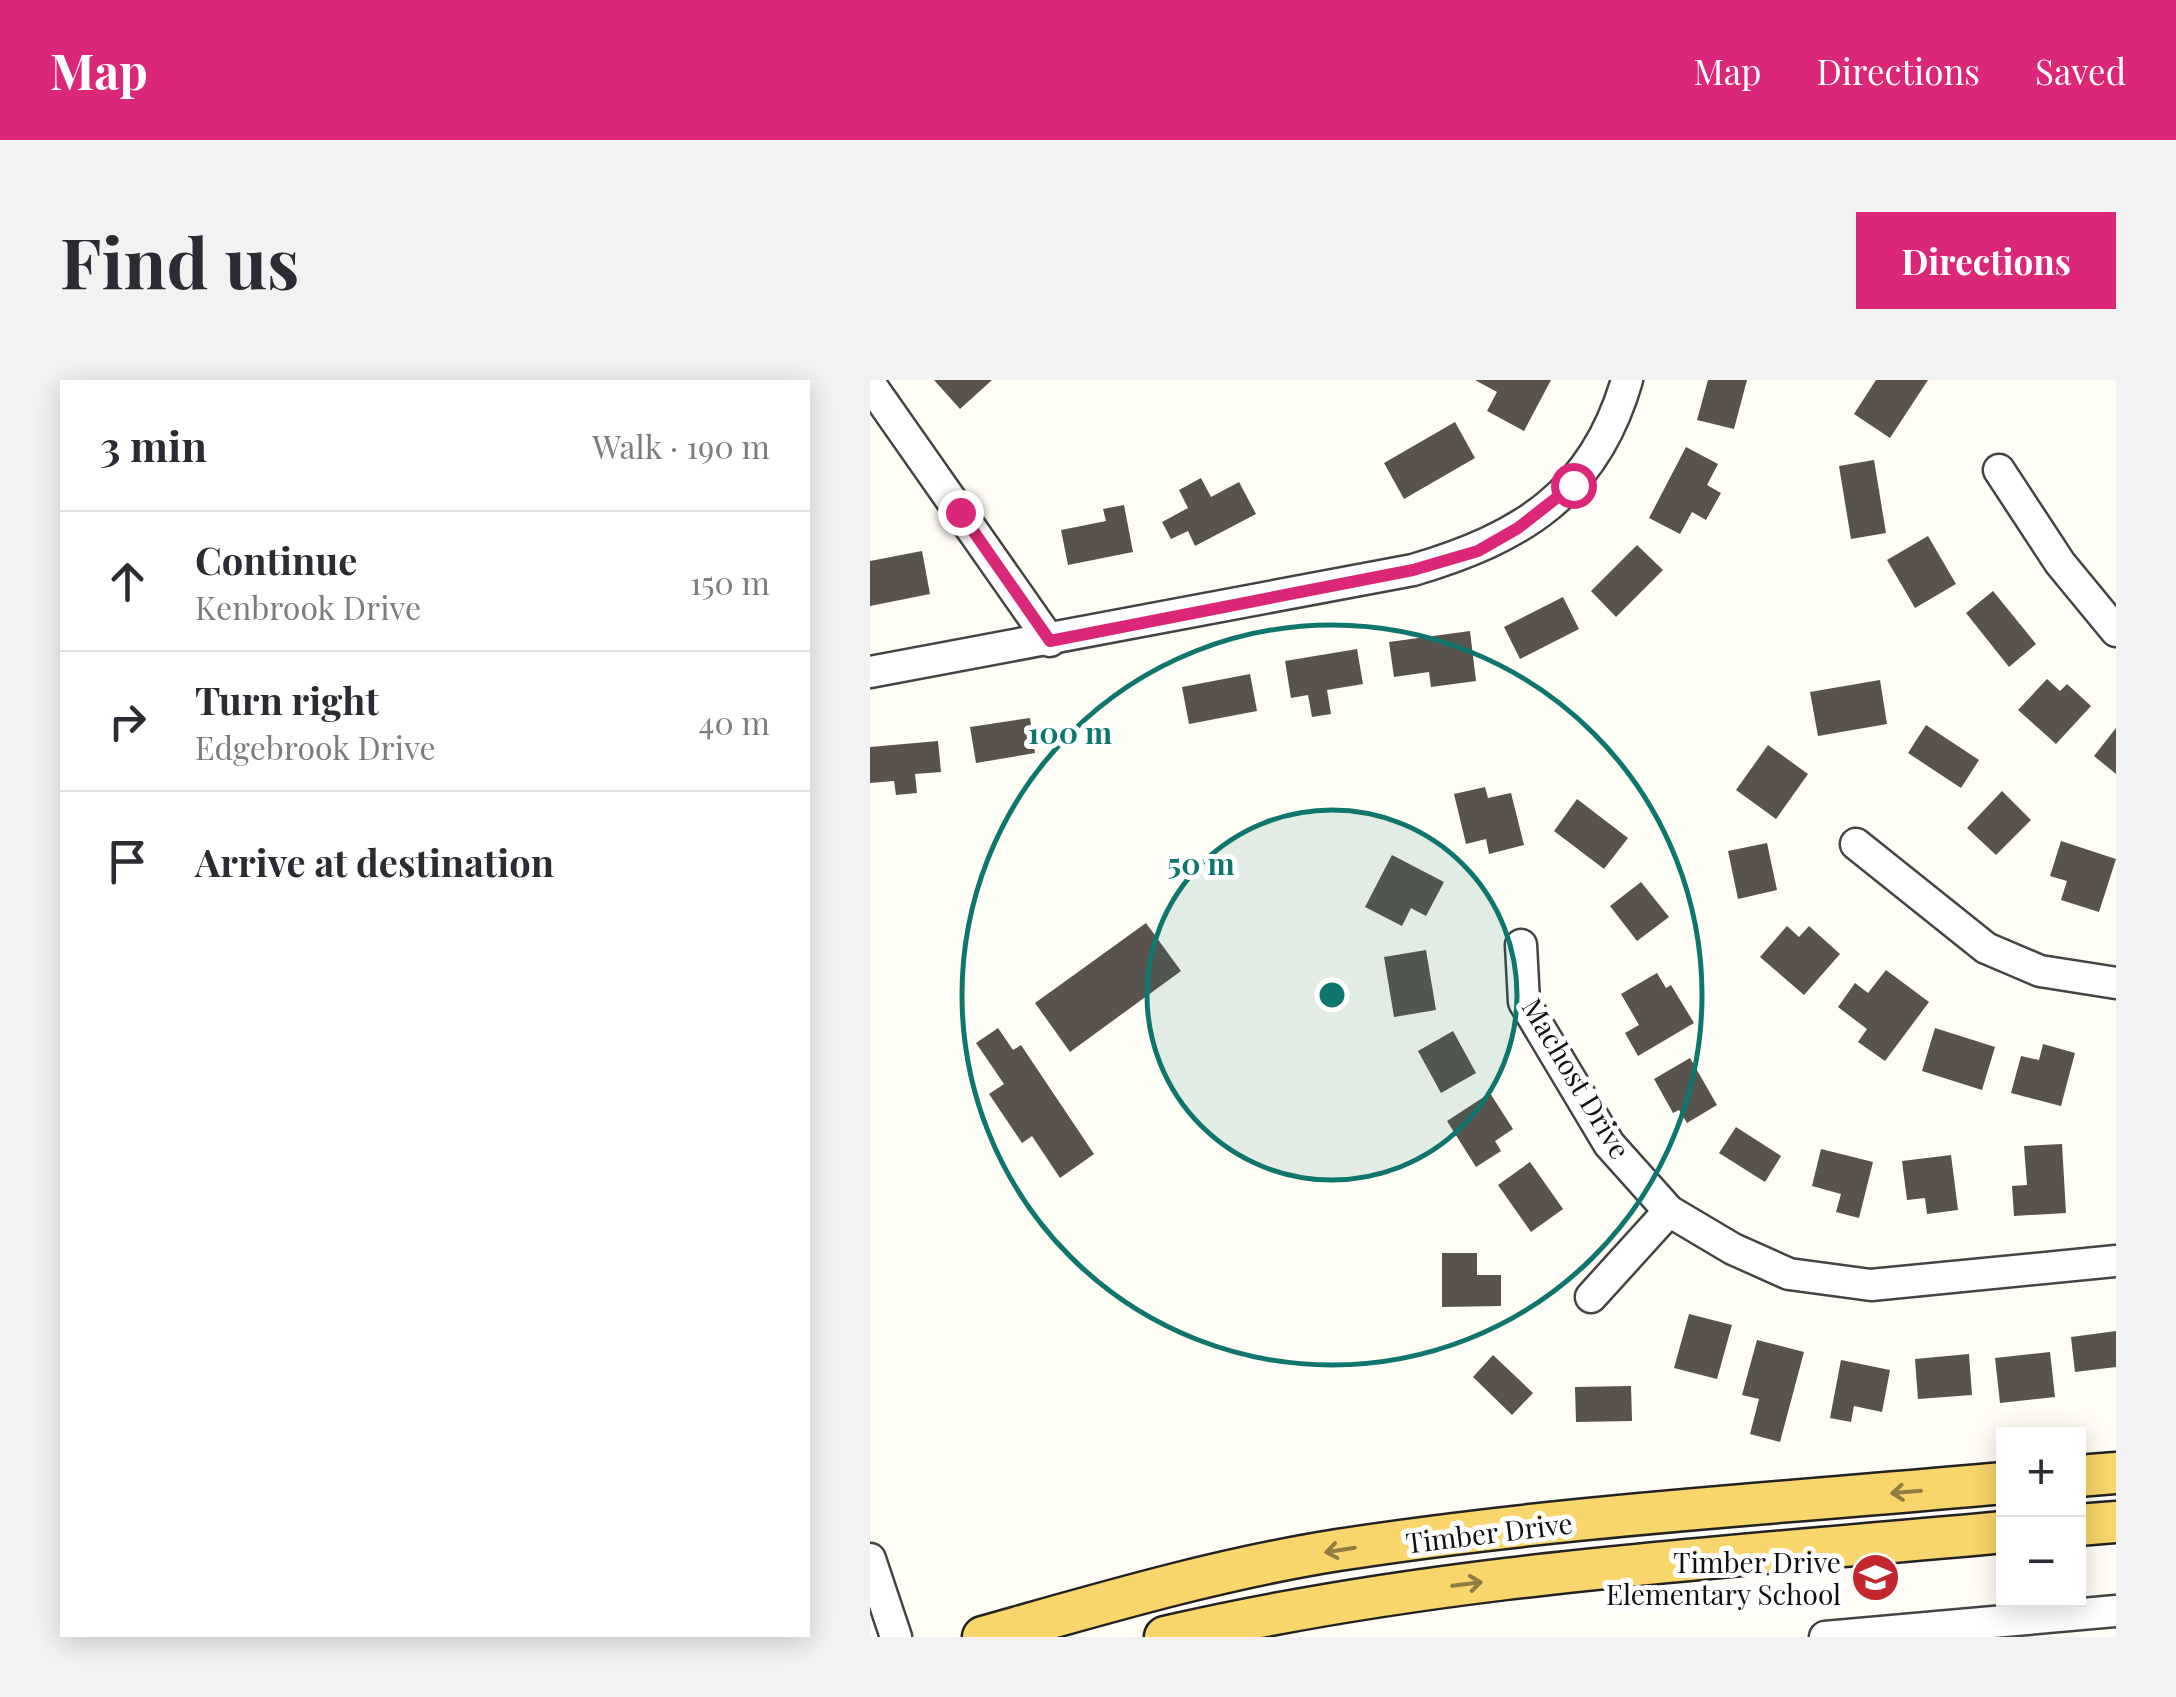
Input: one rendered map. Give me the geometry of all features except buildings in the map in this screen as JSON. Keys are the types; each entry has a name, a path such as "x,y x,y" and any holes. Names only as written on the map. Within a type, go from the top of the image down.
{"main road":[{"path":"2086,1475 2116,1472"},
{"name":"Timber Drive","path":"984,1637 1156,1588 1336,1550 1589,1521 1996,1484"},
{"path":"2086,1524 2116,1522"},
{"name":"Timber Drive","path":"1165,1637 1298,1623 1519,1577 1996,1533"}],"street":[{"path":"870,672 1413,570 1478,551 1518,528 1573,485 1613,422 1628,380"},
{"path":"870,384 1050,641"},
{"path":"1998,470 2060,563 2116,631"},
{"path":"1856,844 1986,948 2040,971 2116,982"},
{"name":"Machost Drive","path":"1521,945 1524,1002 1609,1144 1669,1212 1733,1249 1789,1274 1870,1285 2116,1261"},
{"path":"1591,1297 1669,1212"},
{"path":"870,1560 896,1637"},
{"path":"1826,1637 2116,1611"}],"place":[{"name":"Timber Drive Elementary School","path":"1876,1577"}],"route":[{"path":"960,512 1050,641 1413,570 1478,551 1518,528 1573,485"}]}
